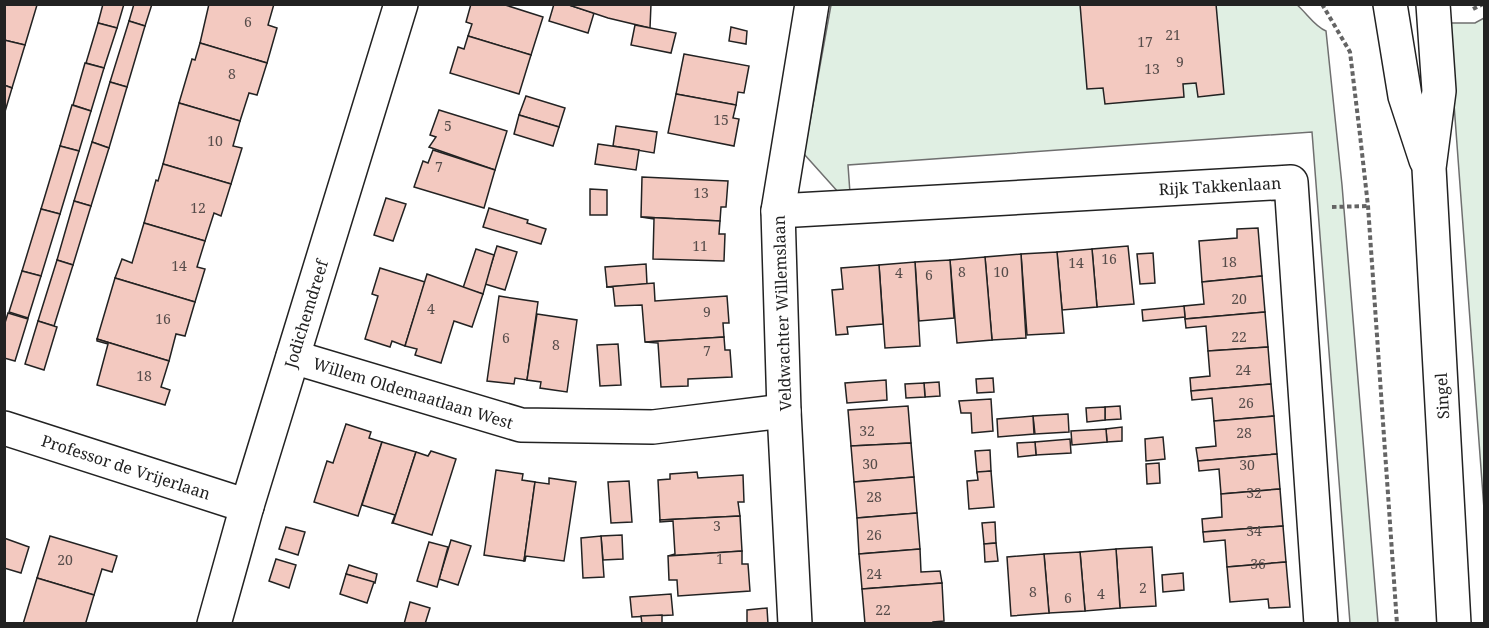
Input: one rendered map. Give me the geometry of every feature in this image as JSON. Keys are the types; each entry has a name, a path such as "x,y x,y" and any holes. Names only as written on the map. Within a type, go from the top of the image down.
{"street":[{"name":"Jodichemdreef","path":"214,624 247,506 401,4"},
{"name":"Veldwachter Willemslaan","path":"795,624 791,509 784,411 778,211 812,4"},
{"name":"Singel","path":"1390,4 1405,96 1429,168"},
{"name":"Singel","path":"1433,4 1439,91 1429,168 1454,624"},
{"name":"Rijk Takkenlaan","path":"778,211 1292,182 1321,624"},
{"name":"Willem Oldemaatlaan West","path":"293,357 521,425 653,427 784,411"},
{"name":"Professor de Vrijerlaan","path":"4,428 247,506"}],"path":[{"path":"1322,4 1350,52 1368,206 1397,624"}],"green space":[{"path":"1296,4 1326,31 1342,185 1378,623 1350,623 1312,132 848,165 850,193 839,193 804,154 831,5"},
{"path":"1484,18 1484,509 1448,23 1475,23"}],"building":[{"path":"4,4 37,5 25,45 4,40"},
{"path":"103,4 124,4 117,28 98,23"},
{"path":"134,4 152,4 145,26 129,21"},
{"path":"209,4 274,4 268,25 277,28 267,63 200,43"},
{"path":"471,4 502,4 543,17 531,55 468,36 472,24 466,22"},
{"path":"554,4 566,4 594,13 588,33 549,21"},
{"path":"566,4 651,4 650,28 608,18"},
{"path":"1080,4 1216,4 1224,94 1198,97 1196,83 1183,84 1184,97 1105,104 1103,88 1087,89"},
{"path":"129,21 145,26 127,87 110,82"},
{"path":"98,23 117,28 104,68 86,63"},
{"path":"635,25 676,33 671,53 631,45"},
{"path":"731,27 747,31 746,44 729,41"},
{"path":"468,36 531,55 519,94 450,73 458,47 464,49"},
{"path":"4,40 25,45 12,88 4,85"},
{"path":"200,43 267,63 257,95 249,93 240,121 179,103 192,59 195,60"},
{"path":"684,54 749,66 744,93 738,92 736,105 676,94"},
{"path":"85,63 104,68 91,111 73,105"},
{"path":"110,82 127,87 109,148 92,142"},
{"path":"4,85 12,88 4,115"},
{"path":"676,94 736,105 733,118 739,119 734,146 668,133"},
{"path":"526,96 565,108 559,127 519,115"},
{"path":"179,103 240,121 233,146 242,148 231,184 163,164"},
{"path":"72,105 91,111 79,151 60,146"},
{"path":"439,110 507,131 495,170 429,147 436,137 430,135"},
{"path":"519,115 559,127 553,146 514,134"},
{"path":"616,126 657,132 654,153 613,146"},
{"path":"92,142 109,148 91,206 74,201"},
{"path":"598,144 639,150 636,170 595,164"},
{"path":"60,146 79,151 60,214 41,209"},
{"path":"433,150 495,170 484,208 414,187 423,161 428,163"},
{"path":"163,164 231,184 221,216 214,213 205,241 144,223"},
{"path":"642,177 728,181 726,207 721,207 720,221 641,217"},
{"path":"590,189 607,190 607,215 590,215"},
{"path":"386,198 406,204 393,241 374,235"},
{"path":"74,201 91,206 73,265 57,260"},
{"path":"489,208 528,220 527,223 546,229 541,244 483,227"},
{"path":"41,209 60,214 41,276 22,271"},
{"path":"641,217 720,221 719,234 725,234 724,261 653,259 654,219"},
{"path":"144,223 205,241 197,267 205,269 195,302 115,278 122,259 132,263"},
{"path":"1258,228 1262,276 1202,282 1199,241 1237,238 1237,229"},
{"path":"497,246 517,252 505,290 485,284"},
{"path":"1128,246 1134,304 1097,307 1092,249"},
{"path":"476,249 494,255 483,294 463,288"},
{"path":"1092,249 1097,307 1062,310 1057,252"},
{"path":"1057,252 1064,333 1027,335 1021,254"},
{"path":"1153,253 1155,283 1140,284 1137,254"},
{"path":"1021,254 1026,338 992,340 985,257"},
{"path":"985,257 992,340 957,343 950,260"},
{"path":"57,260 73,265 54,326 38,321"},
{"path":"950,260 954,318 919,321 915,262"},
{"path":"915,262 920,346 885,348 879,265"},
{"path":"646,264 647,284 607,287 605,267"},
{"path":"879,265 883,324 847,327 848,334 836,335 832,290 843,289 841,268"},
{"path":"380,268 425,282 405,346 392,341 390,347 365,339 378,296 372,294"},
{"path":"22,271 41,276 28,318 9,312"},
{"path":"427,274 483,294 472,327 454,321 441,363 415,355 417,349 405,346"},
{"path":"1262,276 1265,312 1185,319 1184,306 1204,304 1202,282"},
{"path":"115,278 195,302 185,336 176,334 169,361 97,339"},
{"path":"654,283 655,301 727,296 729,323 723,323 724,337 645,342 642,305 615,306 613,287 606,287"},
{"path":"499,296 538,302 527,380 515,378 514,384 487,381"},
{"path":"1184,306 1185,317 1143,321 1142,310"},
{"path":"1265,312 1268,347 1208,351 1206,326 1186,328 1185,319"},
{"path":"8,313 28,319 15,361 4,358 4,326"},
{"path":"537,314 577,320 567,392 540,388 541,382 527,380"},
{"path":"38,321 57,327 44,370 25,364"},
{"path":"724,337 725,350 730,350 732,377 688,379 688,386 661,387 658,343 645,342"},
{"path":"97,339 169,361 161,387 170,390 165,405 97,385 108,344 97,341"},
{"path":"618,344 621,385 600,386 597,345"},
{"path":"1268,347 1271,384 1191,391 1190,378 1210,376 1208,351"},
{"path":"993,378 994,392 977,393 976,379"},
{"path":"886,380 887,400 847,403 845,383"},
{"path":"939,382 940,396 925,397 924,383"},
{"path":"924,383 925,397 906,398 905,384"},
{"path":"1271,384 1274,416 1214,421 1212,398 1192,400 1191,391"},
{"path":"991,399 993,431 972,433 971,413 961,413 959,401"},
{"path":"908,406 911,443 851,446 848,410"},
{"path":"1120,406 1121,419 1105,420 1105,407"},
{"path":"1105,407 1105,420 1087,422 1086,408"},
{"path":"1068,414 1069,432 1035,434 1033,416"},
{"path":"1033,416 1034,434 998,437 997,419"},
{"path":"1274,416 1277,454 1198,461 1196,448 1216,446 1214,421"},
{"path":"346,424 371,432 369,438 382,442 358,516 314,502 327,461 333,463"},
{"path":"1122,427 1122,441 1107,442 1106,429"},
{"path":"1106,429 1107,442 1072,445 1071,431"},
{"path":"1163,437 1165,459 1146,461 1145,439"},
{"path":"1070,439 1071,453 1036,455 1035,442"},
{"path":"382,442 416,452 393,523 395,515 362,505"},
{"path":"1035,442 1036,455 1018,457 1017,443"},
{"path":"911,443 914,477 854,482 851,446"},
{"path":"990,450 991,471 977,473 975,451"},
{"path":"431,451 456,459 432,535 393,523 416,452 428,456"},
{"path":"1277,454 1280,489 1221,494 1219,469 1199,471 1198,461"},
{"path":"1159,463 1160,483 1147,484 1146,464"},
{"path":"496,470 523,474 522,480 535,482 524,561 484,555"},
{"path":"991,471 994,507 969,509 967,481 978,480 977,472"},
{"path":"697,472 698,478 743,475 744,502 738,502 740,516 660,520 658,480 670,479 670,474"},
{"path":"914,477 917,513 857,518 854,482"},
{"path":"549,478 576,482 564,561 526,556 524,561 535,482 549,484"},
{"path":"629,481 632,522 611,523 608,482"},
{"path":"1280,489 1283,526 1203,532 1202,519 1222,517 1221,494"},
{"path":"917,513 920,549 859,554 857,518"},
{"path":"740,516 742,551 668,556 675,554 673,521 660,522 660,520"},
{"path":"995,522 996,543 984,544 982,523"},
{"path":"1283,526 1286,562 1227,567 1225,540 1204,542 1203,532"},
{"path":"286,527 305,532 298,555 279,549"},
{"path":"622,535 623,559 603,560 601,536"},
{"path":"50,536 117,556 112,572 102,569 94,595 37,578"},
{"path":"601,536 604,577 583,578 581,538"},
{"path":"4,538 29,547 21,573 4,568"},
{"path":"451,540 471,546 458,585 439,579"},
{"path":"429,542 448,547 437,587 417,581"},
{"path":"996,543 998,561 985,562 984,544"},
{"path":"1152,547 1156,606 1120,608 1116,549"},
{"path":"920,549 921,572 940,571 942,583 862,589 859,554"},
{"path":"1116,549 1120,608 1085,611 1080,552"},
{"path":"742,551 742,564 748,564 750,591 678,596 677,580 669,580 668,556"},
{"path":"1080,552 1085,611 1049,613 1044,554"},
{"path":"1044,554 1049,613 1011,616 1007,557"},
{"path":"276,559 296,565 289,588 269,581"},
{"path":"1286,562 1290,607 1269,608 1268,599 1230,602 1227,567"},
{"path":"349,565 377,574 375,583 346,574"},
{"path":"1183,573 1184,590 1163,592 1162,575"},
{"path":"346,574 374,582 367,603 340,594"},
{"path":"37,578 94,595 86,622 89,624 23,624"},
{"path":"942,583 944,621 933,622 933,624 865,624 862,589"},
{"path":"671,594 673,615 632,617 630,597"},
{"path":"410,602 430,608 425,624 404,624"},
{"path":"767,608 768,624 747,624 747,610"},
{"path":"662,615 662,624 642,624 641,616"}]}
